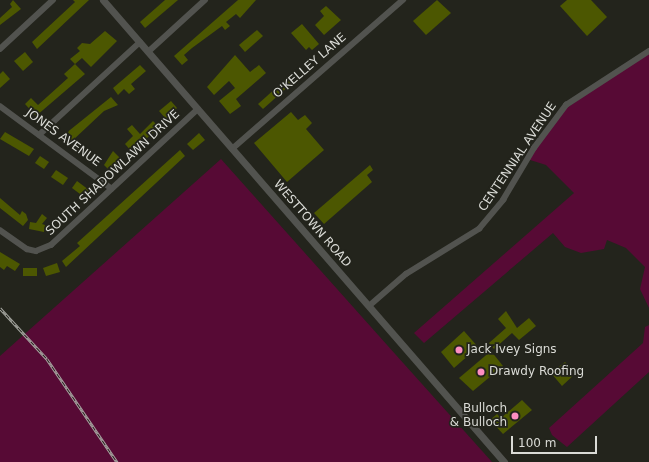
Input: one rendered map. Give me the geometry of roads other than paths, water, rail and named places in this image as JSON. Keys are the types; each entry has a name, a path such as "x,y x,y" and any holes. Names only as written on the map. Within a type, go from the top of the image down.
{"street":[{"path":"0,49 53,0"},
{"name":"WESTTOWN ROAD","path":"103,0 504,462"},
{"path":"148,52 205,0"},
{"name":"O'KELLEY LANE","path":"232,149 403,0"},
{"path":"39,135 140,42"},
{"name":"CENTENNIAL AVENUE","path":"368,306 406,274 479,229 503,200 534,148 566,105 649,51"},
{"name":"JONES AVENUE","path":"0,106 112,189"},
{"name":"SOUTH SHADOWLAWN DRIVE","path":"0,230 27,249 36,251 51,245 198,109"}],"railway":[{"path":"0,308 47,359 117,462"}],"place":[{"name":"Jack Ivey Signs","path":"459,350"},
{"name":"Drawdy Roofing","path":"481,372"},
{"name":"Bulloch & Bulloch","path":"515,416"}]}
